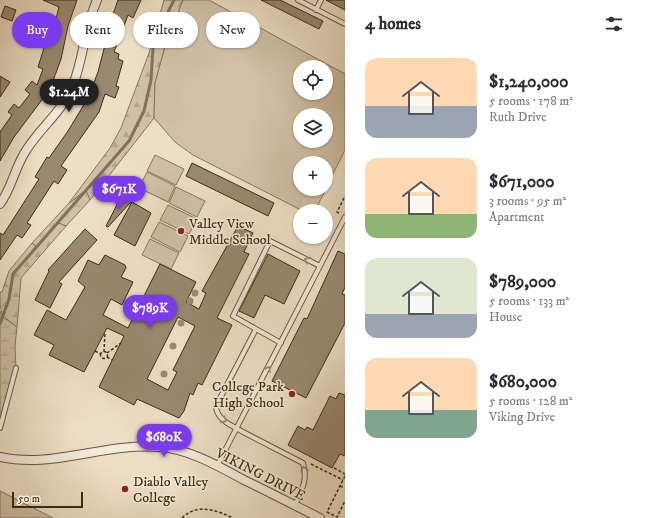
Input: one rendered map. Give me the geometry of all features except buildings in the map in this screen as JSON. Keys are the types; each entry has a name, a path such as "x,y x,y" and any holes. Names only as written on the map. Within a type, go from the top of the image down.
{"street":[{"path":"0,204 27,148 64,103 79,68 87,24 97,0"},
{"name":"VIKING DRIVE","path":"0,457 36,460 110,449 160,447 184,453 217,466 320,518"}],"lane":[{"path":"298,0 345,24"},
{"path":"316,10 321,0"},
{"path":"217,466 345,217"},
{"path":"281,343 233,316 270,241 320,266"},
{"path":"256,329 216,406 218,416 237,428 303,463 306,471 306,481 294,505"},
{"path":"0,428 16,368"}],"path":[{"path":"337,212 345,196"},
{"path":"104,352 105,332"},
{"path":"107,353 121,343"},
{"path":"95,351 101,354 103,359 107,357 112,360"},
{"path":"306,461 343,480"},
{"path":"334,468 345,475 326,512 337,517 345,501"},
{"path":"340,486 345,488"},
{"path":"182,518 187,513 203,508 222,512 233,518"}],"green space":[{"path":"164,0 183,0 178,12 161,12"},
{"path":"183,0 209,0 231,12 206,12 206,48 260,48 260,28 319,60 293,60 293,100 333,100 333,67 345,74 345,150 333,174 333,156 293,156 293,196 322,196 318,204 293,204 293,206 193,155 175,142 154,118 155,83 165,48 198,48 198,12 178,12"},
{"path":"150,48 165,48 155,83 154,118 90,200 86,190 69,203 110,148 121,128"},
{"path":"155,155 184,169 176,185 147,171"},
{"path":"147,172 175,186 168,202 139,188"},
{"path":"176,187 205,201 197,217 169,203"},
{"path":"87,190 90,200 66,226 58,223 37,247 32,243 69,203"},
{"path":"168,205 197,219 189,234 160,220"},
{"path":"159,222 188,236 180,252 151,237"},
{"path":"58,223 66,226 21,278 17,327 2,313 0,305 0,292 2,292 9,271 32,243 37,247"},
{"path":"150,239 179,253 171,269 142,255"},
{"path":"0,311 3,317 17,327 15,346 16,368 0,428"},
{"path":"0,491 53,518 0,518"}],"waterway":[{"path":"0,324 9,299 13,274 129,141 144,111 151,80 153,48 161,26 174,0"}],"place":[{"name":"Valley View Middle School","path":"181,231"},
{"name":"College Park High School","path":"292,394"},
{"name":"Diablo Valley College","path":"125,489"}]}
